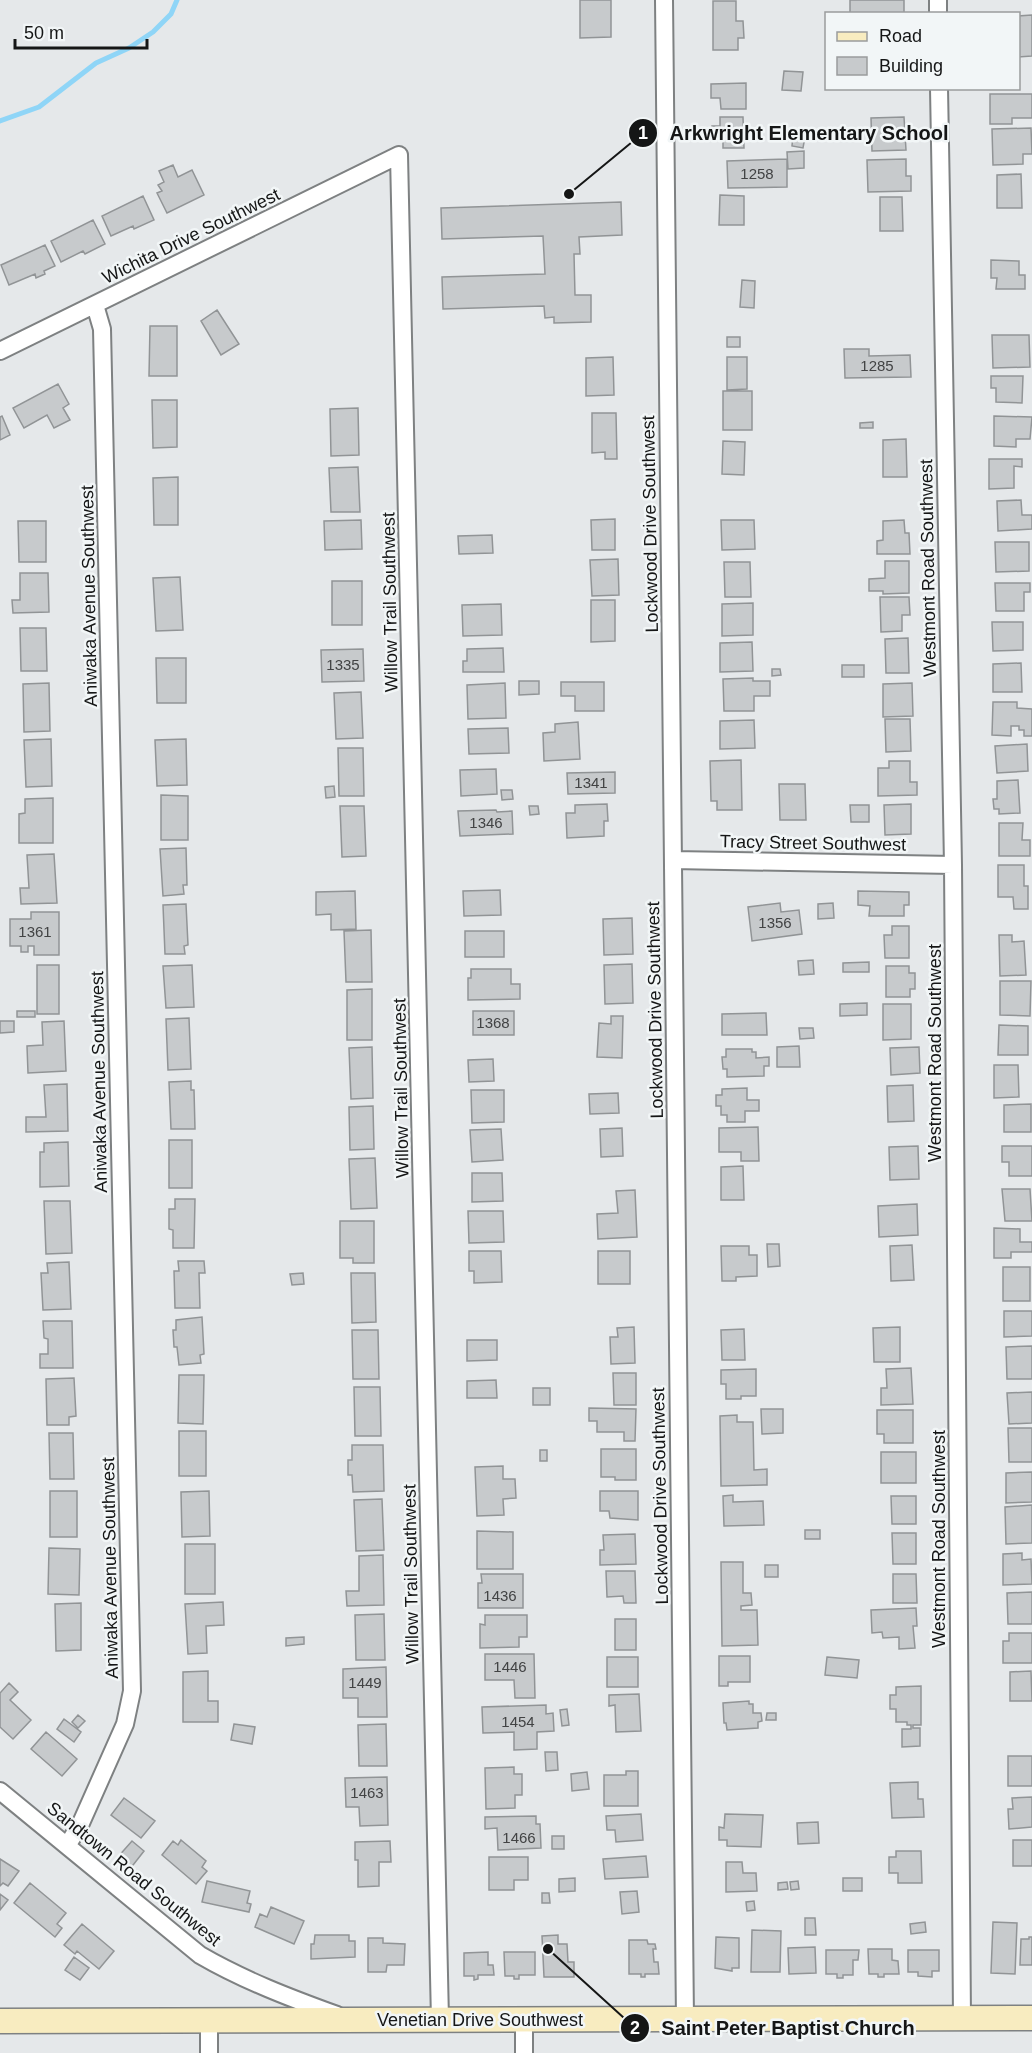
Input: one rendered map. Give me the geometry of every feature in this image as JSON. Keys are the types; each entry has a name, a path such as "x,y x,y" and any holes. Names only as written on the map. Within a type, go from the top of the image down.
{"street":[{"name":"Lockwood Drive Southwest","path":"664,0 685,2019"},
{"name":"Westmont Road Southwest","path":"939,90 952,865 962,2018"},
{"name":"Wichita Drive Southwest","path":"0,351 399,155"},
{"name":"Willow Trail Southwest","path":"399,155 440,2020"},
{"name":"Aniwaka Avenue Southwest","path":"67,1846 81,1823 125,1724 132,1691 102,329 95,305"},
{"name":"Tracy Street Southwest","path":"673,860 952,865"},
{"name":"Sandtown Road Southwest","path":"0,1791 200,1955 225,1969 286,1996 350,2020"},
{"name":"Venetian Drive Southwest","path":"0,2021 1032,2018"},
{"path":"524,2019 524,2053"},
{"path":"209,2020 209,2053"}],"building":[{"path":"580,0 611,0 611,37 580,38"},
{"path":"850,0 904,0 904,12 850,12"},
{"path":"713,1 736,1 736,21 743,21 744,38 738,38 738,50 713,50"},
{"path":"1032,15 1032,56 1020,57 1020,16"},
{"path":"784,71 803,72 801,91 782,90"},
{"path":"746,83 746,109 721,109 720,98 711,98 711,84"},
{"path":"990,94 1032,94 1032,118 1012,118 1012,124 990,124"},
{"path":"720,117 743,117 744,148 723,148 723,139 712,140 712,126 720,126"},
{"path":"904,117 906,150 872,151 871,118"},
{"path":"1031,128 1032,154 1023,154 1023,164 993,165 992,129"},
{"path":"793,135 805,137 803,148 792,146"},
{"path":"804,151 804,168 788,169 787,152"},
{"path":"787,159 787,187 728,188 727,161"},
{"path":"906,159 906,176 911,176 911,191 868,192 867,160"},
{"path":"173,165 178,177 192,170 204,195 167,213 157,193 162,191 158,185 164,182 159,171"},
{"path":"1021,174 1022,208 997,208 997,175"},
{"path":"720,195 744,196 744,225 719,225"},
{"path":"143,196 154,220 111,236 102,216"},
{"path":"880,197 902,197 903,231 880,231"},
{"path":"621,202 622,235 579,237 580,254 574,254 575,295 591,295 591,322 554,323 554,317 545,318 544,306 443,309 442,277 545,274 543,236 442,239 441,208"},
{"path":"93,220 105,244 85,254 83,251 61,262 51,241"},
{"path":"45,245 55,266 36,278 35,274 9,285 1,265"},
{"path":"991,260 1019,261 1019,275 1025,275 1025,289 996,289 997,278 991,278"},
{"path":"742,280 755,281 754,308 740,307"},
{"path":"217,310 239,344 221,355 201,321"},
{"path":"150,326 177,326 177,376 149,376"},
{"path":"992,335 1029,335 1030,367 993,368"},
{"path":"727,337 740,337 740,347 727,347"},
{"path":"844,349 869,349 869,356 910,355 911,377 845,378"},
{"path":"613,357 614,395 586,396 586,358"},
{"path":"727,357 747,357 747,389 727,390"},
{"path":"991,376 1023,376 1022,403 996,402 996,388 991,388"},
{"path":"58,384 69,404 63,408 70,420 54,428 47,415 24,428 13,408"},
{"path":"723,391 752,391 752,430 723,430"},
{"path":"152,400 177,400 177,447 153,448"},
{"path":"358,408 359,455 331,456 330,409"},
{"path":"592,413 616,413 617,459 605,459 605,452 592,453"},
{"path":"2,416 10,435 0,440 0,417"},
{"path":"994,416 1032,417 1030,439 1016,439 1016,447 994,446"},
{"path":"873,422 873,428 860,428 860,423"},
{"path":"906,439 907,477 883,477 883,440"},
{"path":"723,441 745,442 744,475 722,474"},
{"path":"989,459 1022,459 1022,467 1014,466 1014,488 989,489"},
{"path":"358,467 360,512 331,512 329,468"},
{"path":"178,477 178,525 154,525 153,478"},
{"path":"1021,500 1022,515 1032,515 1032,529 998,531 997,501"},
{"path":"615,519 615,550 592,550 591,520"},
{"path":"361,520 362,549 325,550 324,521"},
{"path":"721,520 754,520 755,549 722,550"},
{"path":"904,520 905,533 909,533 910,554 877,554 877,541 883,540 883,521"},
{"path":"18,521 46,521 46,562 19,562"},
{"path":"492,535 493,553 459,554 458,536"},
{"path":"995,542 1029,542 1029,571 996,572"},
{"path":"618,559 619,595 592,596 590,560"},
{"path":"885,561 909,561 909,593 883,594 883,591 869,591 869,579 885,578"},
{"path":"724,562 750,562 751,597 725,597"},
{"path":"20,573 48,573 49,612 13,613 12,600 20,600"},
{"path":"180,577 183,630 156,631 153,578"},
{"path":"332,581 362,581 362,625 332,625"},
{"path":"995,583 1030,583 1030,592 1024,592 1024,611 996,611"},
{"path":"880,597 909,597 910,615 902,615 902,631 881,632"},
{"path":"591,600 615,600 615,641 591,642"},
{"path":"753,603 753,635 722,636 722,604"},
{"path":"501,604 502,635 463,636 462,605"},
{"path":"992,622 1023,622 1023,650 993,651"},
{"path":"20,628 46,628 47,671 21,671"},
{"path":"908,638 909,673 886,673 885,639"},
{"path":"752,642 753,671 720,672 720,643"},
{"path":"503,648 504,672 463,672 463,661 467,661 467,649"},
{"path":"363,649 364,681 322,682 321,650"},
{"path":"156,658 186,658 186,703 157,703"},
{"path":"1021,663 1022,692 993,692 993,664"},
{"path":"842,665 864,665 864,677 842,677"},
{"path":"772,669 780,669 781,675 772,676"},
{"path":"753,678 753,681 770,681 770,696 754,696 754,711 724,711 723,679"},
{"path":"519,681 539,681 539,694 519,695"},
{"path":"561,682 604,682 604,711 575,711 575,696 561,696"},
{"path":"49,683 50,731 24,732 23,684"},
{"path":"505,683 506,718 468,719 467,685"},
{"path":"912,683 913,716 883,717 883,684"},
{"path":"361,692 363,738 336,739 334,693"},
{"path":"993,702 1017,702 1017,708 1032,709 1032,736 1024,736 1024,730 1019,730 1019,726 1011,726 1011,736 992,735"},
{"path":"885,719 910,719 911,751 886,752"},
{"path":"754,720 755,748 720,749 720,721"},
{"path":"578,722 580,759 544,761 543,733 555,732 555,724"},
{"path":"508,728 509,753 469,754 468,729"},
{"path":"51,739 52,786 26,787 24,740"},
{"path":"186,739 187,785 157,786 155,740"},
{"path":"1027,744 1028,771 997,773 995,746"},
{"path":"338,748 363,748 364,796 339,796"},
{"path":"741,760 742,810 717,810 717,801 711,801 710,761"},
{"path":"889,761 910,761 910,782 917,782 917,795 878,796 878,768 889,768"},
{"path":"496,769 497,794 461,796 460,770"},
{"path":"615,772 615,793 568,794 567,773"},
{"path":"1018,780 1020,813 999,814 999,809 994,809 993,799 997,799 997,781"},
{"path":"779,784 805,784 806,820 780,820"},
{"path":"334,786 335,797 326,798 325,787"},
{"path":"501,790 512,790 513,799 502,800"},
{"path":"161,795 188,796 188,840 161,840"},
{"path":"53,798 53,843 19,843 19,814 25,813 25,799"},
{"path":"607,804 608,821 604,821 604,836 567,838 566,813 575,813 575,805"},
{"path":"911,804 911,834 885,835 884,805"},
{"path":"850,805 869,805 869,822 851,822"},
{"path":"340,806 364,806 366,856 342,857"},
{"path":"529,806 538,806 539,814 530,815"},
{"path":"496,810 497,812 512,811 513,834 460,836 458,811"},
{"path":"999,823 1023,823 1022,840 1030,840 1030,856 999,856"},
{"path":"186,848 187,885 183,885 184,894 163,896 160,849"},
{"path":"54,854 57,903 21,904 20,888 29,888 27,855"},
{"path":"998,865 1024,865 1024,886 1028,886 1028,909 1014,909 1013,897 998,897"},
{"path":"500,890 501,915 464,916 463,891"},
{"path":"355,891 356,929 331,930 331,914 316,915 316,892"},
{"path":"858,891 909,892 909,905 904,905 904,916 869,916 870,906 858,905"},
{"path":"780,903 781,912 799,910 802,934 752,941 748,907"},
{"path":"833,903 834,918 818,919 818,904"},
{"path":"186,904 188,945 184,946 185,954 165,954 163,905"},
{"path":"31,912 59,912 59,955 34,955 34,946 28,946 28,952 21,952 21,946 10,946 10,919 31,919"},
{"path":"632,918 633,954 604,955 603,919"},
{"path":"892,926 909,926 909,958 885,958 884,935 892,935"},
{"path":"371,930 372,982 346,982 344,931"},
{"path":"465,931 504,931 504,957 465,957"},
{"path":"999,935 1012,935 1012,942 1024,941 1026,975 1000,976"},
{"path":"813,960 814,974 799,975 798,961"},
{"path":"869,962 869,972 843,972 843,963"},
{"path":"632,964 633,1003 605,1004 604,965"},
{"path":"37,965 59,965 59,1014 37,1014"},
{"path":"192,965 194,1007 166,1008 163,966"},
{"path":"886,966 909,966 909,973 915,973 915,989 910,989 910,997 886,997"},
{"path":"471,969 511,969 511,984 520,984 520,999 468,1000 468,978 471,978"},
{"path":"1000,981 1031,981 1030,1016 1000,1015"},
{"path":"372,989 372,1040 347,1040 347,990"},
{"path":"867,1003 867,1015 840,1016 840,1004"},
{"path":"883,1004 911,1004 911,1039 883,1040"},
{"path":"17,1011 35,1011 35,1017 17,1017"},
{"path":"473,1011 514,1011 514,1035 473,1035"},
{"path":"766,1013 767,1035 722,1035 722,1014"},
{"path":"611,1016 623,1016 622,1058 597,1057 599,1023 611,1024"},
{"path":"189,1018 191,1069 168,1070 166,1019"},
{"path":"0,1021 14,1021 14,1032 0,1033"},
{"path":"64,1021 66,1071 28,1073 27,1046 43,1045 42,1022"},
{"path":"999,1025 1028,1026 1028,1055 998,1055"},
{"path":"799,1028 813,1028 814,1038 800,1039"},
{"path":"799,1046 800,1067 777,1067 777,1047"},
{"path":"372,1047 373,1098 351,1099 349,1048"},
{"path":"919,1047 920,1073 891,1075 890,1048"},
{"path":"726,1049 752,1049 752,1052 756,1052 756,1058 769,1057 769,1066 764,1066 764,1076 727,1077 727,1069 723,1069 722,1057 726,1057"},
{"path":"493,1059 494,1081 469,1082 468,1060"},
{"path":"994,1065 1018,1065 1019,1097 994,1098"},
{"path":"191,1081 191,1090 194,1090 195,1129 171,1129 169,1082"},
{"path":"67,1084 68,1131 26,1132 26,1117 46,1117 44,1085"},
{"path":"913,1085 914,1121 888,1122 887,1086"},
{"path":"747,1088 747,1100 759,1100 759,1111 745,1111 745,1122 727,1122 727,1115 721,1115 721,1106 716,1106 716,1095 722,1095 722,1089"},
{"path":"471,1090 504,1090 504,1122 472,1123"},
{"path":"618,1093 619,1113 590,1114 589,1094"},
{"path":"1031,1104 1031,1132 1004,1132 1004,1105"},
{"path":"373,1106 374,1149 350,1150 349,1107"},
{"path":"758,1127 759,1161 741,1161 741,1152 719,1152 719,1128"},
{"path":"622,1128 623,1156 601,1157 600,1129"},
{"path":"501,1129 503,1160 472,1162 470,1130"},
{"path":"169,1140 192,1140 192,1188 169,1188"},
{"path":"68,1142 69,1186 40,1187 40,1152 44,1152 44,1143"},
{"path":"918,1146 919,1179 890,1180 889,1147"},
{"path":"1002,1146 1032,1146 1032,1176 1009,1176 1009,1162 1002,1162"},
{"path":"375,1158 377,1208 351,1209 349,1159"},
{"path":"743,1166 744,1200 721,1200 721,1167"},
{"path":"472,1173 502,1173 503,1201 472,1202"},
{"path":"1002,1189 1030,1189 1032,1221 1005,1221"},
{"path":"635,1190 637,1237 598,1239 597,1214 618,1213 616,1191"},
{"path":"175,1199 195,1199 194,1248 173,1248 173,1230 169,1229 169,1209 175,1209"},
{"path":"44,1201 70,1201 72,1253 46,1254"},
{"path":"917,1204 918,1235 879,1237 878,1206"},
{"path":"468,1211 503,1211 504,1242 469,1243"},
{"path":"340,1221 374,1221 374,1263 353,1263 353,1258 340,1258"},
{"path":"994,1228 1020,1229 1020,1242 1032,1242 1032,1252 1011,1252 1011,1258 994,1258"},
{"path":"767,1244 779,1244 780,1266 768,1267"},
{"path":"912,1245 914,1280 891,1281 890,1246"},
{"path":"721,1246 749,1246 749,1255 757,1255 757,1276 736,1277 736,1281 722,1281"},
{"path":"469,1251 501,1251 502,1282 474,1283 474,1271 469,1271"},
{"path":"598,1251 630,1251 630,1284 598,1284"},
{"path":"178,1261 204,1261 205,1273 199,1273 200,1308 175,1308 174,1271 179,1271"},
{"path":"69,1262 71,1309 43,1310 41,1273 48,1273 47,1263"},
{"path":"1003,1267 1030,1267 1030,1301 1003,1301"},
{"path":"303,1273 304,1284 292,1285 290,1274"},
{"path":"351,1273 375,1273 376,1322 352,1323"},
{"path":"1004,1311 1032,1311 1032,1336 1004,1337"},
{"path":"202,1317 204,1354 200,1355 201,1363 179,1365 177,1347 174,1347 173,1330 176,1330 176,1320"},
{"path":"43,1321 72,1321 73,1368 40,1368 40,1354 48,1354 48,1339 44,1338"},
{"path":"634,1327 635,1363 611,1364 610,1337 618,1337 617,1328"},
{"path":"900,1327 900,1362 874,1362 873,1328"},
{"path":"744,1329 745,1360 722,1360 721,1330"},
{"path":"352,1330 378,1330 379,1379 353,1379"},
{"path":"467,1340 497,1340 497,1360 467,1361"},
{"path":"1032,1346 1032,1379 1007,1379 1006,1347"},
{"path":"911,1368 913,1404 881,1405 881,1388 887,1388 886,1369"},
{"path":"756,1369 756,1396 726,1399 726,1384 721,1384 721,1370"},
{"path":"613,1373 636,1373 636,1405 614,1405"},
{"path":"179,1375 204,1375 203,1424 178,1423"},
{"path":"74,1378 76,1416 69,1417 69,1425 47,1425 46,1379"},
{"path":"496,1380 497,1398 467,1398 467,1381"},
{"path":"354,1387 380,1387 381,1436 355,1436"},
{"path":"533,1388 550,1388 550,1405 533,1405"},
{"path":"1032,1392 1032,1423 1009,1424 1007,1393"},
{"path":"589,1408 636,1409 635,1441 624,1441 624,1432 597,1432 597,1421 589,1421"},
{"path":"761,1409 783,1409 783,1433 762,1434"},
{"path":"877,1410 913,1410 913,1443 884,1443 884,1434 877,1434"},
{"path":"737,1415 737,1422 753,1422 754,1470 767,1469 767,1485 721,1486 720,1416"},
{"path":"1008,1428 1032,1428 1032,1462 1009,1462"},
{"path":"179,1431 206,1431 206,1476 179,1476"},
{"path":"49,1433 73,1433 74,1479 50,1479"},
{"path":"352,1445 383,1445 384,1491 353,1492 352,1475 348,1475 348,1460 352,1460"},
{"path":"601,1449 636,1449 636,1480 601,1477"},
{"path":"540,1450 547,1450 547,1461 540,1461"},
{"path":"881,1452 916,1452 916,1483 881,1483"},
{"path":"503,1466 503,1479 515,1479 516,1498 503,1499 504,1515 477,1516 475,1467"},
{"path":"1032,1472 1032,1502 1006,1503 1006,1473"},
{"path":"50,1491 77,1491 77,1537 50,1537"},
{"path":"209,1491 210,1536 182,1537 181,1492"},
{"path":"600,1491 638,1491 638,1520 610,1518 609,1511 600,1511"},
{"path":"733,1495 733,1502 763,1501 764,1525 724,1526 723,1496"},
{"path":"891,1496 916,1496 916,1524 892,1524"},
{"path":"382,1499 384,1550 356,1551 354,1500"},
{"path":"1032,1505 1032,1543 1006,1544 1005,1507"},
{"path":"805,1530 820,1530 820,1539 805,1539"},
{"path":"477,1531 513,1532 513,1569 477,1569"},
{"path":"892,1533 916,1533 916,1564 893,1564"},
{"path":"635,1534 636,1564 600,1565 600,1550 604,1550 603,1535"},
{"path":"185,1544 215,1544 215,1594 185,1594"},
{"path":"49,1548 80,1549 79,1595 48,1594"},
{"path":"1022,1553 1022,1560 1031,1559 1032,1584 1003,1585 1003,1554"},
{"path":"383,1555 384,1605 347,1606 346,1591 359,1591 359,1556"},
{"path":"721,1562 743,1562 743,1593 751,1593 752,1605 741,1606 741,1610 757,1610 758,1645 722,1646"},
{"path":"765,1565 778,1565 778,1577 765,1577"},
{"path":"606,1571 635,1571 636,1603 624,1603 623,1596 607,1597"},
{"path":"481,1574 523,1574 523,1608 478,1608 478,1583 482,1583"},
{"path":"893,1574 916,1574 917,1603 893,1603"},
{"path":"1032,1592 1032,1624 1008,1624 1007,1593"},
{"path":"223,1602 224,1625 206,1626 207,1653 188,1654 185,1604"},
{"path":"81,1603 81,1650 56,1651 55,1604"},
{"path":"916,1608 917,1626 913,1626 915,1648 899,1649 899,1637 883,1638 882,1632 872,1633 871,1610"},
{"path":"384,1614 385,1660 356,1660 355,1615"},
{"path":"485,1615 527,1615 527,1637 519,1637 519,1647 480,1648 480,1624 485,1625"},
{"path":"615,1619 636,1619 636,1650 615,1650"},
{"path":"1009,1633 1032,1633 1032,1663 1003,1663 1003,1641 1009,1641"},
{"path":"304,1637 304,1644 286,1646 286,1638"},
{"path":"485,1654 534,1654 535,1698 515,1698 514,1680 485,1680"},
{"path":"719,1656 750,1656 750,1682 728,1682 728,1686 719,1686"},
{"path":"607,1657 638,1657 638,1687 607,1687"},
{"path":"827,1657 859,1660 857,1678 825,1675"},
{"path":"386,1667 387,1717 358,1717 358,1698 343,1698 343,1669"},
{"path":"208,1671 208,1701 218,1701 218,1722 183,1722 183,1672"},
{"path":"1031,1671 1032,1701 1010,1701 1010,1672"},
{"path":"9,1683 18,1692 10,1700 31,1720 13,1739 0,1727 0,1693"},
{"path":"921,1686 921,1725 913,1725 913,1728 920,1728 920,1746 902,1747 902,1729 911,1729 911,1725 907,1725 907,1722 896,1722 896,1709 890,1709 890,1695 896,1695 896,1687"},
{"path":"639,1694 641,1731 616,1732 615,1705 609,1706 609,1695"},
{"path":"749,1701 749,1704 753,1704 753,1713 761,1713 762,1721 758,1722 758,1728 727,1730 726,1723 724,1723 723,1703"},
{"path":"546,1705 546,1714 553,1713 554,1731 537,1732 537,1749 514,1750 514,1732 483,1733 482,1707"},
{"path":"567,1709 569,1725 562,1726 560,1710"},
{"path":"767,1713 776,1713 776,1720 766,1720"},
{"path":"78,1715 85,1721 78,1728 72,1722"},
{"path":"64,1719 81,1732 74,1742 57,1729"},
{"path":"234,1724 255,1727 252,1744 231,1740"},
{"path":"386,1724 387,1766 359,1766 358,1725"},
{"path":"46,1732 77,1759 62,1776 31,1749"},
{"path":"545,1752 557,1752 558,1770 546,1771"},
{"path":"1008,1756 1032,1756 1032,1786 1008,1786"},
{"path":"514,1767 514,1774 522,1774 522,1795 515,1795 515,1808 486,1809 485,1768"},
{"path":"626,1771 638,1771 638,1806 604,1806 604,1775 626,1775"},
{"path":"587,1772 589,1789 572,1791 571,1774"},
{"path":"387,1777 388,1825 360,1826 359,1807 346,1807 345,1778"},
{"path":"918,1782 918,1799 923,1799 924,1817 892,1818 890,1783"},
{"path":"1032,1797 1032,1827 1009,1829 1008,1809 1013,1809 1012,1798"},
{"path":"124,1798 155,1821 141,1838 111,1815"},
{"path":"641,1814 643,1840 616,1842 615,1830 607,1830 606,1816"},
{"path":"725,1814 763,1815 761,1847 727,1846 727,1840 719,1840 719,1827 724,1828"},
{"path":"536,1816 536,1824 540,1824 541,1848 498,1850 497,1828 485,1829 485,1817"},
{"path":"818,1822 819,1843 798,1844 797,1823"},
{"path":"552,1836 564,1836 564,1849 552,1849"},
{"path":"181,1840 206,1861 202,1867 207,1871 196,1884 162,1855 173,1841 178,1845"},
{"path":"1013,1840 1032,1840 1032,1866 1013,1866"},
{"path":"132,1841 144,1851 130,1869 117,1858"},
{"path":"390,1841 391,1862 379,1862 379,1886 358,1887 355,1842"},
{"path":"896,1851 921,1851 922,1883 898,1883 898,1873 889,1873 889,1857 896,1857"},
{"path":"646,1856 648,1877 605,1879 603,1859"},
{"path":"489,1857 528,1857 528,1880 514,1880 514,1890 489,1890"},
{"path":"0,1859 19,1871 8,1886 3,1883 0,1886"},
{"path":"726,1862 742,1862 743,1873 756,1873 757,1891 726,1892"},
{"path":"575,1878 575,1891 559,1892 559,1879"},
{"path":"843,1878 862,1878 862,1891 843,1891"},
{"path":"207,1881 250,1891 247,1903 251,1904 249,1912 202,1902"},
{"path":"798,1881 799,1889 791,1890 790,1882"},
{"path":"787,1882 788,1889 778,1890 778,1883"},
{"path":"30,1883 66,1913 57,1924 62,1928 55,1937 14,1903"},
{"path":"637,1891 639,1912 622,1914 620,1892"},
{"path":"542,1893 549,1893 550,1903 542,1903"},
{"path":"0,1894 8,1900 0,1910"},
{"path":"754,1901 755,1910 747,1911 746,1902"},
{"path":"271,1907 304,1921 294,1944 255,1927 260,1914 267,1917"},
{"path":"805,1918 815,1918 816,1935 805,1935"},
{"path":"925,1922 926,1932 911,1934 910,1924"},
{"path":"993,1922 1017,1923 1015,1974 991,1973"},
{"path":"82,1924 114,1951 99,1969 77,1951 75,1954 64,1945"},
{"path":"752,1930 781,1931 780,1972 751,1972"},
{"path":"315,1935 349,1935 349,1941 355,1941 355,1957 311,1959 311,1944 314,1944"},
{"path":"558,1935 558,1944 567,1944 568,1962 574,1962 574,1977 544,1977 542,1936"},
{"path":"716,1937 739,1938 739,1968 732,1968 732,1971 715,1968"},
{"path":"1032,1937 1032,1965 1020,1965 1021,1939 1029,1939"},
{"path":"368,1938 383,1938 383,1943 405,1944 404,1965 387,1965 386,1972 368,1972"},
{"path":"629,1940 647,1940 648,1944 655,1944 654,1962 658,1962 659,1974 645,1974 645,1977 641,1977 641,1974 629,1974"},
{"path":"815,1947 816,1973 789,1974 788,1948"},
{"path":"868,1949 892,1949 892,1960 898,1961 899,1974 884,1974 884,1977 878,1977 878,1974 869,1974"},
{"path":"826,1950 859,1950 858,1960 853,1960 853,1975 843,1975 843,1978 837,1978 837,1974 826,1974"},
{"path":"908,1950 939,1950 939,1971 932,1971 932,1977 918,1976 918,1972 908,1972"},
{"path":"488,1952 488,1965 493,1965 494,1975 478,1975 478,1979 474,1980 474,1976 464,1976 464,1953"},
{"path":"504,1952 535,1952 535,1975 519,1975 519,1979 514,1979 514,1976 505,1976"},
{"path":"74,1957 89,1968 80,1980 65,1970"}],"waterway":[{"path":"0,121 39,107 96,63 129,48 153,32 171,14 177,0"}],"place":[{"name":"Arkwright Elementary School","path":"569,194"},
{"name":"Saint Peter Baptist Church","path":"548,1949"}]}
